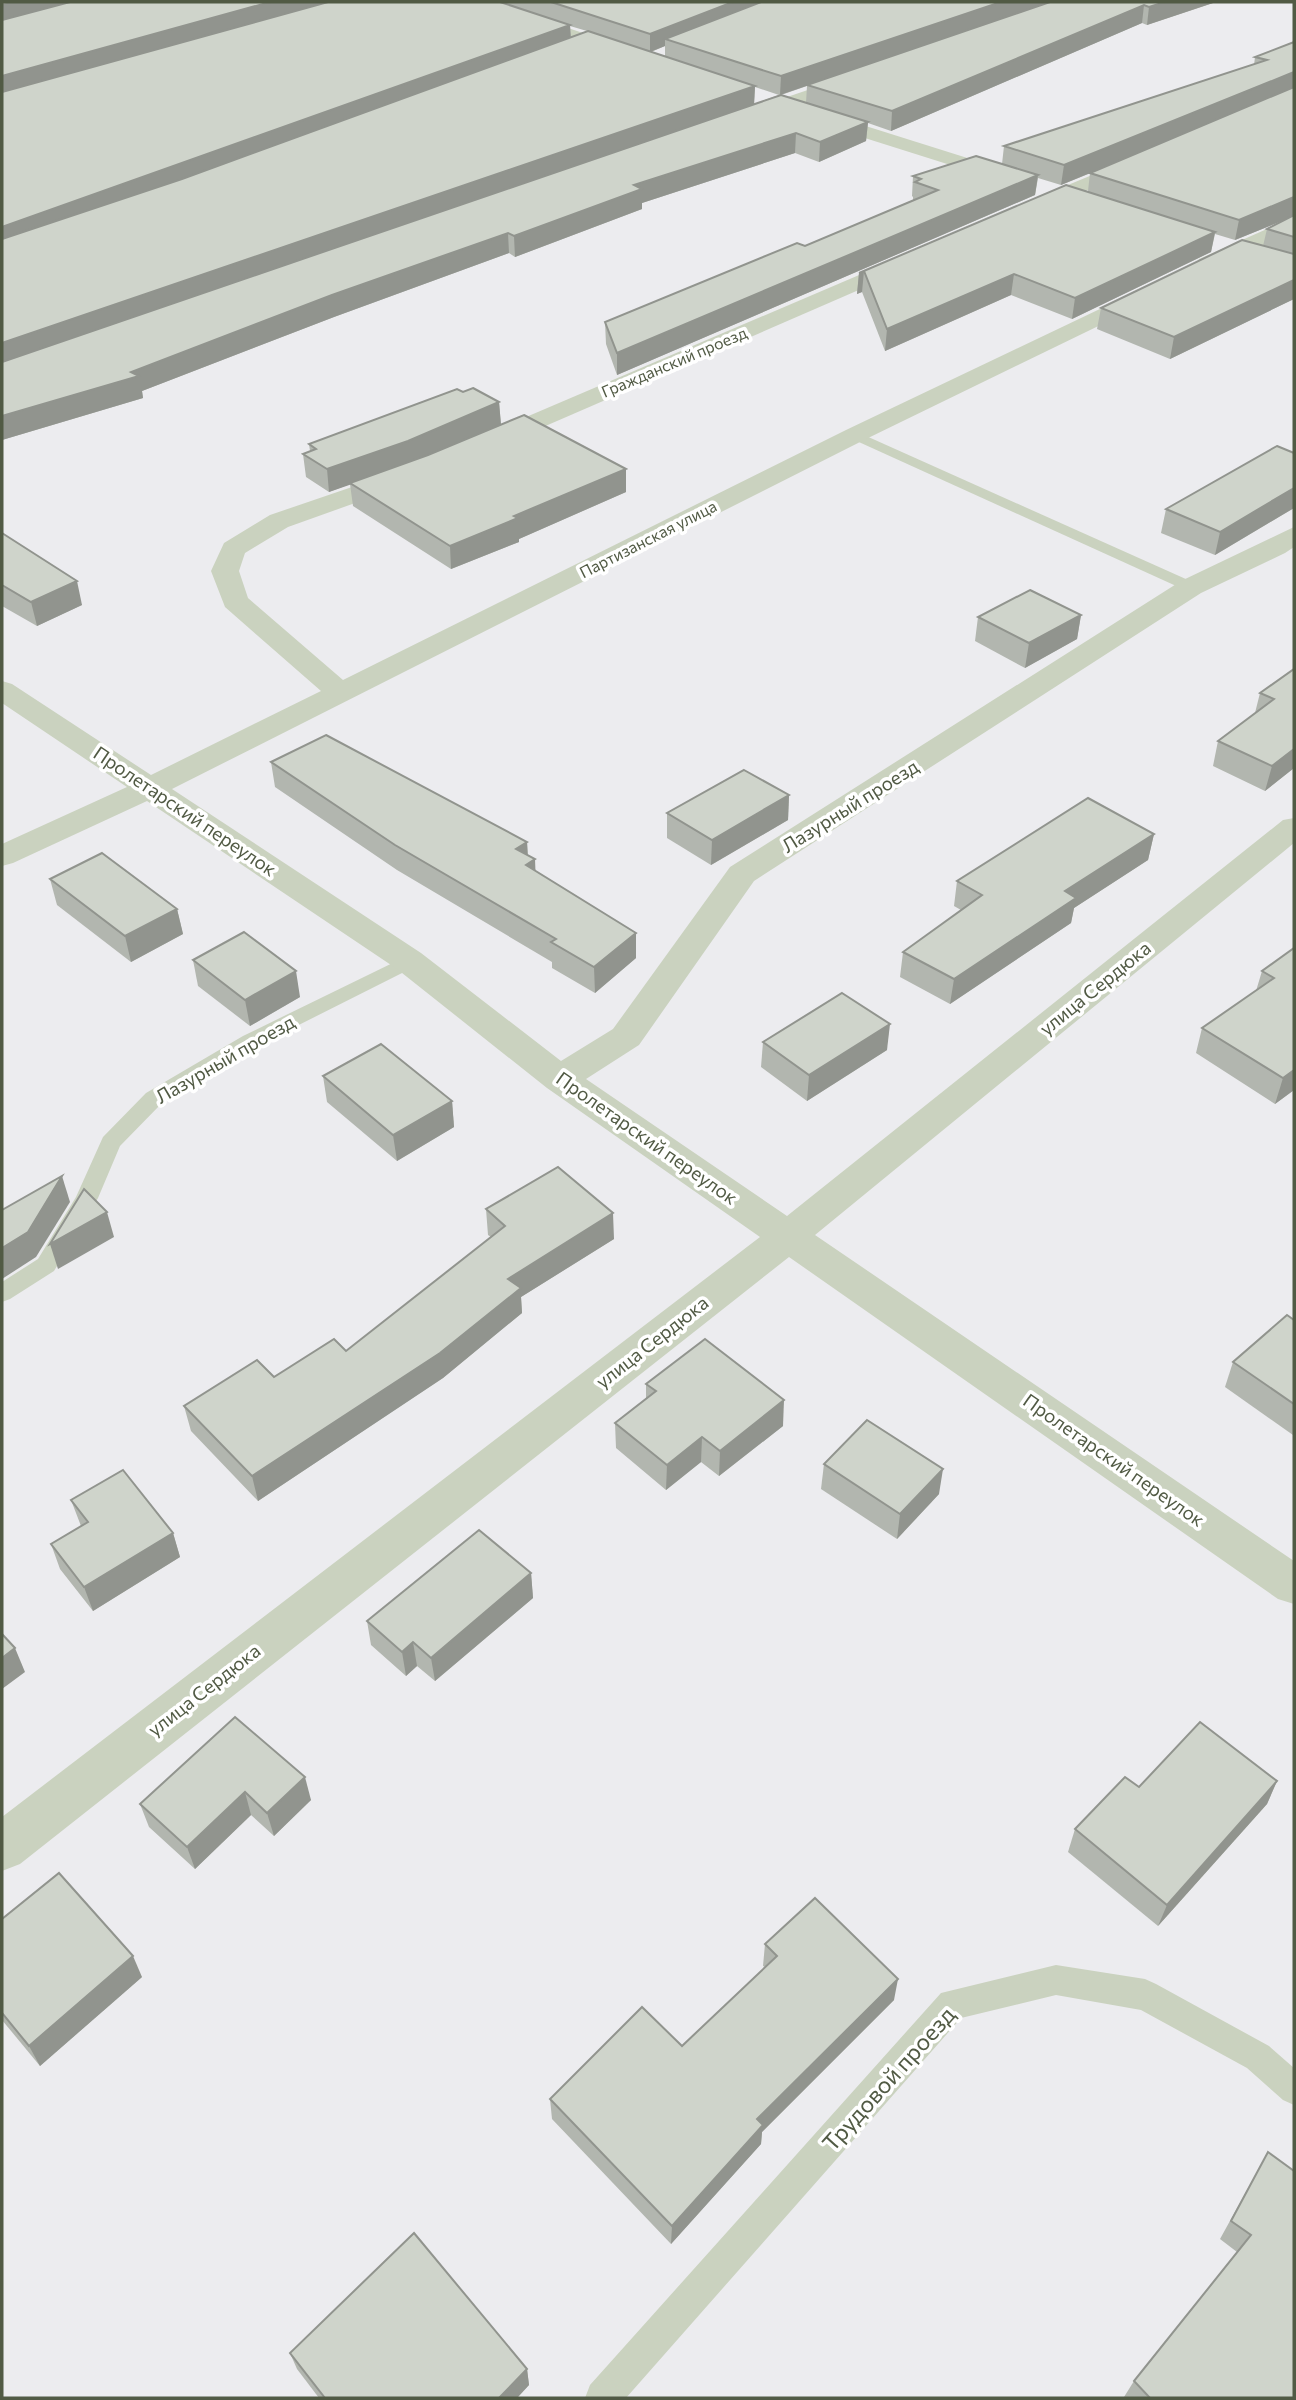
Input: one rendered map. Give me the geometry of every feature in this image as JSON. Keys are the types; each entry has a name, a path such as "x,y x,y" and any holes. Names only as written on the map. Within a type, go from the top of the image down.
{"street":[{"path":"474,2 644,59"},
{"path":"728,124 870,74"},
{"path":"756,97 1086,202"},
{"path":"1010,216 1159,153"},
{"path":"1188,274 1248,254 1294,223"},
{"path":"1212,242 1248,254"},
{"name":"Гражданский проезд","path":"471,449 933,250"},
{"name":"Партизанская улица","path":"2,856 152,787 855,435 1163,286"},
{"path":"341,693 235,601 225,571 233,549 279,522 420,471"},
{"name":"Лазурный проезд","path":"560,1079 625,1037 741,874 1191,587 1276,547 1294,535"},
{"name":"Пролетарский переулок","path":"2,690 152,787 409,961 560,1079 1294,1585"},
{"name":"улица Сердюка","path":"2,1847 789,1236 1294,827"}],"lane":[{"path":"567,51 593,41"},
{"path":"855,435 1191,587"},
{"name":"Лазурный проезд","path":"2,1293 46,1265 87,1198 111,1142 154,1098 250,1041 409,961"},
{"name":"Трудовой проезд","path":"603,2398 952,2004 1056,1980 1146,1995 1258,2057 1294,2089"}],"building":[{"path":"70,2 270,2 2,76 2,20"},
{"path":"328,2 500,2 570,25 2,227 2,92"},
{"path":"551,2 733,2 650,34"},
{"path":"761,2 1001,2 781,76 665,39"},
{"path":"1050,2 1165,2 1149,7 1144,5 892,111 807,85"},
{"path":"588,31 755,86 2,343 2,239 182,179"},
{"path":"1294,42 1294,72 1064,165 1004,146 1267,60 1255,57"},
{"path":"1294,87 1294,197 1239,220 1090,173"},
{"path":"781,95 868,122 820,142 796,133 634,185 642,189 514,236 508,233 332,295 131,372 139,376 2,416 2,362"},
{"path":"976,156 1038,175 617,353 605,322 797,243 805,246 938,190 915,182 921,179 913,176"},
{"path":"1066,185 1215,232 1075,298 1014,274 887,329 864,271 859,273"},
{"path":"1294,215 1294,237 1267,229"},
{"path":"1242,240 1294,254 1294,280 1174,337 1101,308"},
{"path":"473,388 499,402 408,441 327,469 303,454 316,449 309,444 457,389 463,392"},
{"path":"524,415 626,469 450,546 350,483 428,455"},
{"path":"1277,446 1294,453 1294,488 1220,532 1166,509"},
{"path":"2,533 77,581 31,602 2,585"},
{"path":"1030,590 1081,615 1029,643 978,617"},
{"path":"1294,669 1294,749 1272,766 1218,741 1274,699 1260,693"},
{"path":"326,735 527,842 516,849 535,859 526,865 636,933 594,967 551,942 556,939 395,845 271,762"},
{"path":"744,770 789,795 712,840 667,813"},
{"path":"1088,798 1154,834 1065,891 1076,898 954,979 903,952 982,895 957,881"},
{"path":"102,853 177,909 125,936 50,879"},
{"path":"244,932 296,971 245,1000 193,960"},
{"path":"1294,948 1294,1070 1283,1078 1202,1028 1274,978 1262,971"},
{"path":"842,993 890,1024 809,1075 763,1042"},
{"path":"381,1044 452,1101 393,1135 323,1076"},
{"path":"558,1167 613,1213 508,1279 521,1288 440,1353 252,1476 184,1406 257,1360 274,1377 334,1339 346,1351 505,1226 486,1209"},
{"path":"62,1176 28,1232 2,1248 2,1210"},
{"path":"84,1189 107,1212 50,1244"},
{"path":"1287,1315 1294,1320 1294,1404 1233,1362"},
{"path":"705,1339 784,1400 720,1451 702,1437 667,1465 615,1423 656,1391 646,1384"},
{"path":"867,1420 943,1469 900,1514 824,1464"},
{"path":"123,1470 173,1533 84,1587 51,1544 88,1522 71,1500"},
{"path":"479,1530 531,1573 431,1658 413,1642 402,1652 367,1621"},
{"path":"2,1634 15,1648 2,1658"},
{"path":"235,1717 305,1777 267,1813 245,1792 187,1847 140,1804"},
{"path":"1200,1722 1277,1781 1167,1905 1075,1829 1125,1777 1139,1787"},
{"path":"59,1873 133,1956 29,2046 2,2013 2,1919"},
{"path":"815,1898 898,1979 757,2119 763,2125 672,2226 550,2099 642,2007 682,2046 777,1956 765,1944"},
{"path":"1268,2152 1294,2171 1294,2398 1150,2398 1134,2381 1251,2235 1231,2221"},
{"path":"414,2233 527,2369 499,2398 325,2398 290,2353"}]}
